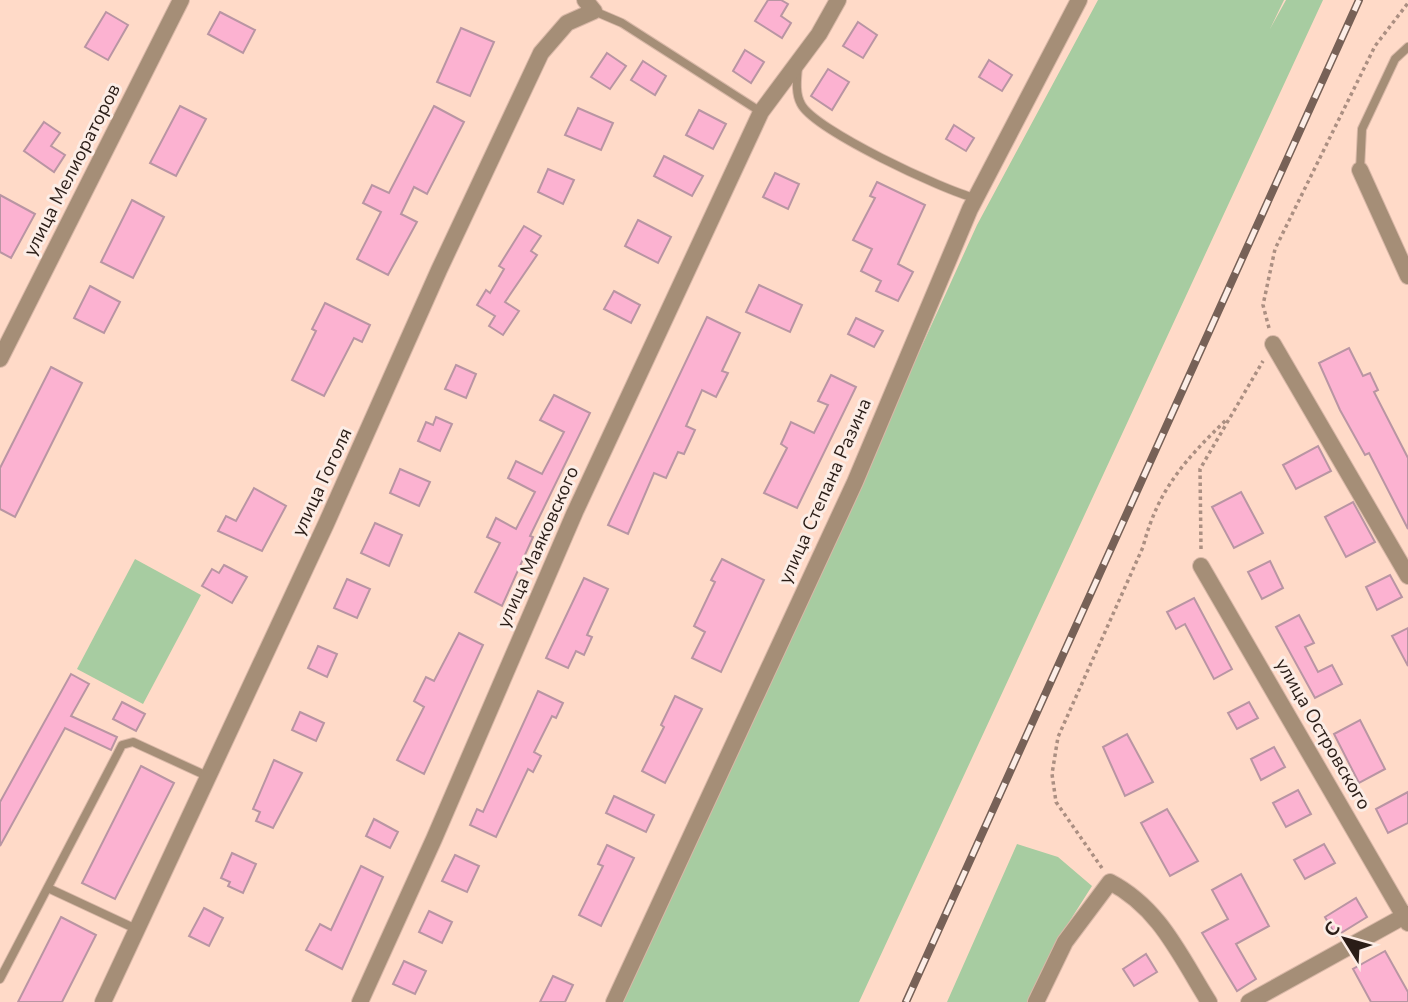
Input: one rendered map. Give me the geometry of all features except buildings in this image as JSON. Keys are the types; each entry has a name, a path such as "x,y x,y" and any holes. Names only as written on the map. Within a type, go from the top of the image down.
{"street":[{"name":"улица Мелиораторов","path":"0,359 181,0"},
{"name":"улица Маяковского","path":"360,1002 434,839 575,512 761,112 798,62 838,0"},
{"name":"улица Степана Разина","path":"614,1002 855,482 975,198 1079,0"},
{"name":"улица Гоголя","path":"103,1002 327,524 439,270 541,53 567,23 589,5"},
{"path":"1360,170 1408,276"},
{"path":"1273,344 1408,576"},
{"name":"улица Островского","path":"1201,566 1407,918"},
{"path":"1036,1002 1065,942 1110,882 1133,894 1152,912 1209,1002"},
{"path":"1249,1002 1407,918"}],"lane":[{"path":"589,5 622,23 761,112"},
{"path":"1360,170 1362,129 1395,59 1408,47"},
{"path":"798,62 797,90 801,106 821,122 857,146 956,193 975,198"},
{"path":"0,979 122,745 133,742 207,776"},
{"path":"48,888 136,929"}],"path":[{"path":"1201,566 1200,469 1273,344 1263,305 1275,249 1375,46 1408,3"},
{"path":"1110,882 1056,802 1052,774 1058,737 1143,547 1151,515 1165,488 1188,457 1232,414"}],"green space":[{"path":"1098,0 1284,0 1270,29 1286,0 1323,0 859,1002 623,1002 977,225"},
{"path":"135,559 201,595 143,704 77,669"},
{"path":"1017,844 1058,857 1092,886 1057,941 1028,1002 947,1002"}],"railway":[{"path":"906,1002 1359,0"}]}
